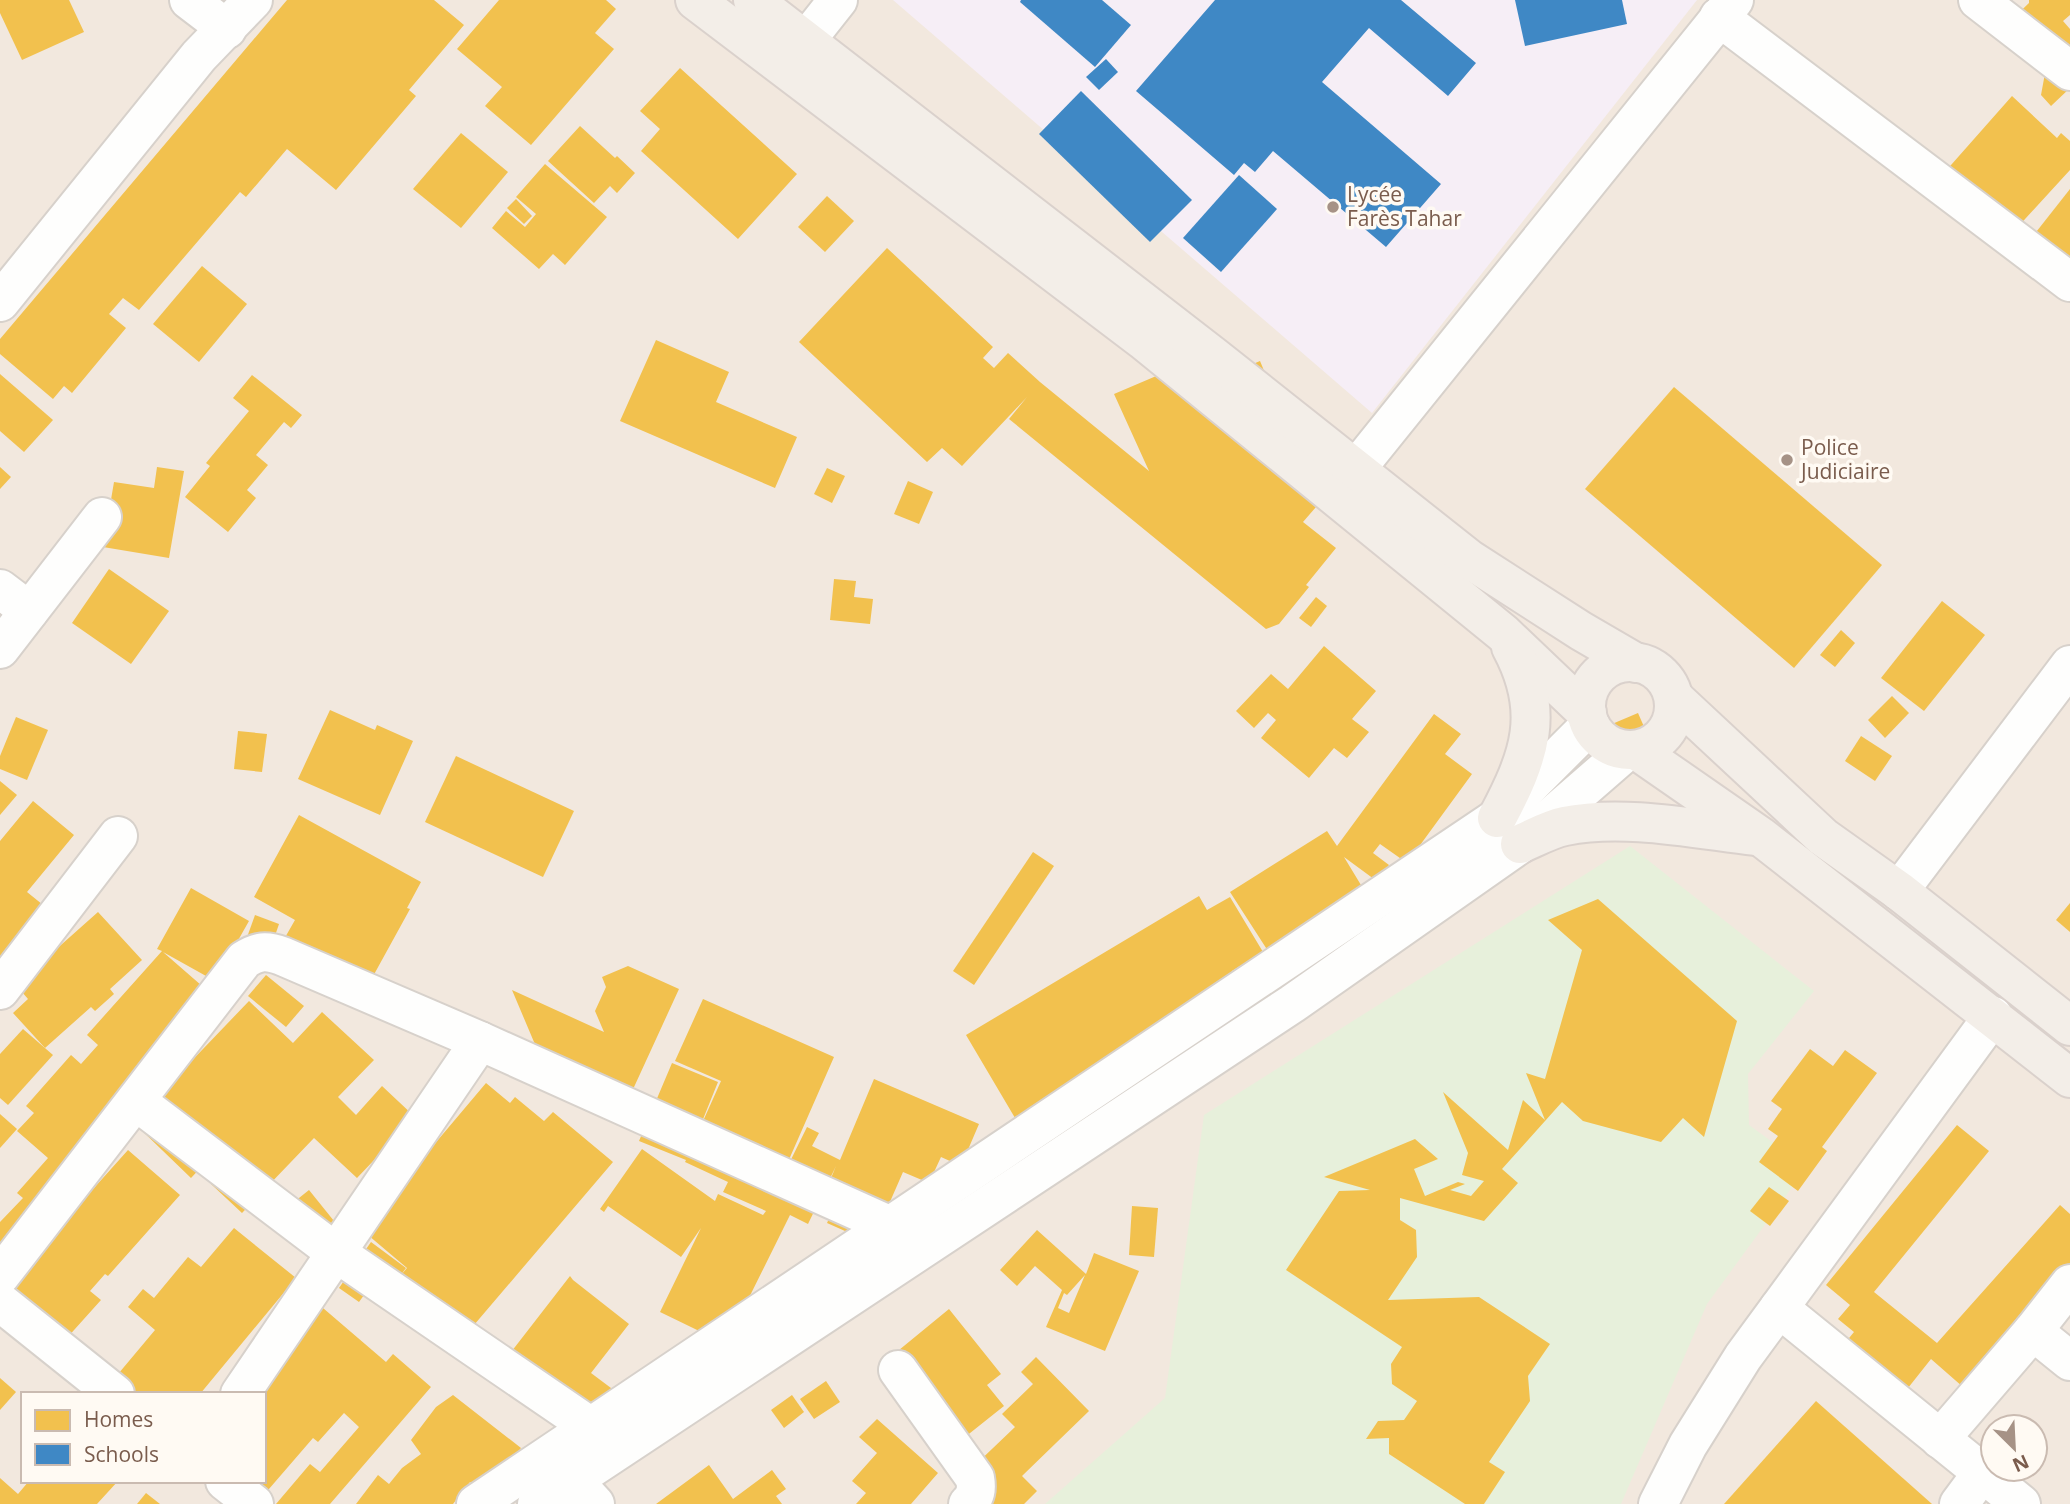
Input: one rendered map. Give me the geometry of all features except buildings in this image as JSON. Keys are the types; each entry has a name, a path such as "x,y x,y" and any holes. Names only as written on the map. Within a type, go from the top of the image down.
{"main road":[{"path":"695,0 795,54 1143,340 1346,483 1636,663 1661,674 1674,698 1670,726 1661,738 1650,746 1632,750"},
{"path":"753,0 795,54"},
{"path":"1346,483 1503,633 1588,719 1606,743 1632,750 1760,836 2070,1078"},
{"path":"1503,633 1521,665 1532,708 1531,726 1516,783 1508,831 1592,823 1643,823 1760,836"},
{"path":"1588,719 1587,699 1591,686 1599,676 1610,667 1636,663"},
{"path":"1674,698 1824,837 1899,891 2070,1026"}],"street":[{"path":"189,0 227,29"},
{"path":"0,302 199,56 253,0"},
{"path":"795,54 838,0"},
{"path":"1978,0 2070,71"},
{"path":"1346,483 1726,9 2070,282"},
{"path":"0,649 15,600 102,517"},
{"path":"1899,891 2070,664"},
{"path":"537,1504 584,1492 1292,1004 1508,831 1588,719"},
{"path":"476,1504 891,1226 1632,750"},
{"path":"0,990 118,836"},
{"path":"0,1276 244,960 256,952 269,951 480,1041 891,1226"},
{"path":"1658,1504 1688,1445 1744,1357 1993,1016"},
{"path":"241,1392 480,1041"},
{"path":"136,1101 335,1252 591,1427"},
{"path":"1940,1439 2070,1284"},
{"path":"0,1302 112,1392"},
{"path":"1779,1308 1979,1471"},
{"path":"2033,1331 2070,1361"},
{"path":"898,1370 975,1478 975,1496 968,1504"},
{"path":"1959,1504 1979,1477"},
{"path":"228,1483 254,1504"},
{"path":"1995,1483 2021,1504"}],"shaded area":[{"path":"0,0 2070,0 2070,1504 0,1504"},
{"name":"Lycée Farès Tahar","path":"893,0 1697,0 1372,413"}],"green space":[{"path":"1630,846 1814,991 1748,1074 1749,1125 1807,1167 1707,1304 1621,1504 1045,1504 1165,1398 1204,1115"}],"place":[{"name":"Lycée Farès Tahar","path":"1333,207"},
{"name":"Police Judiciaire","path":"1787,460"}]}
